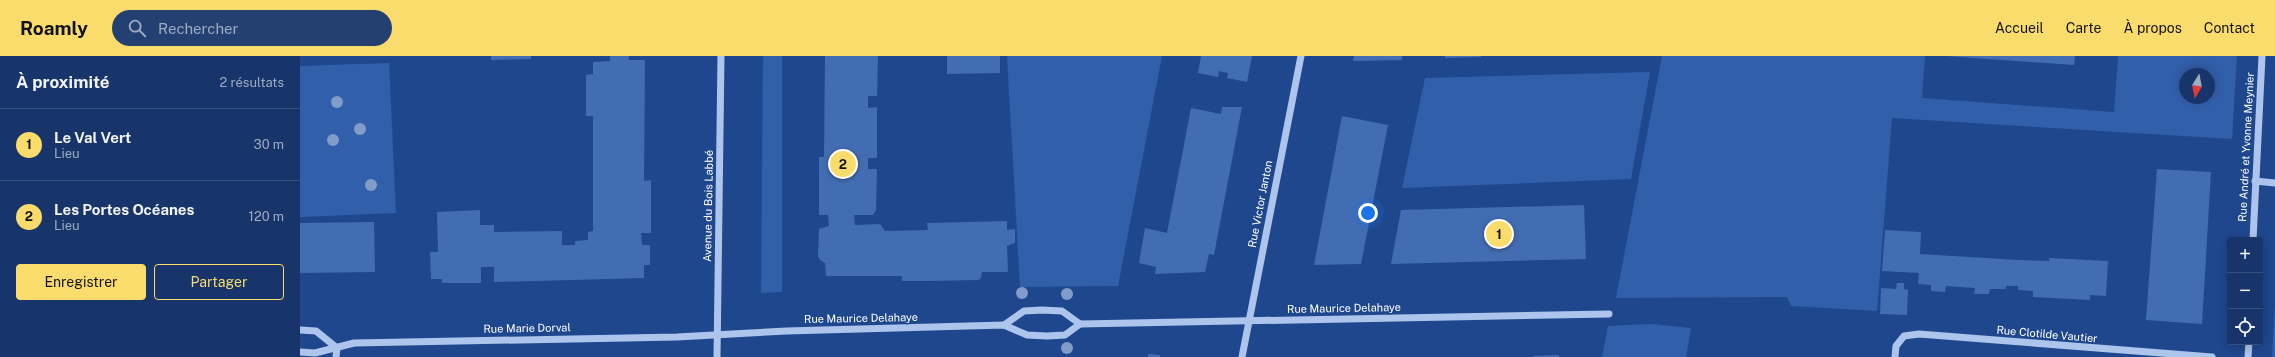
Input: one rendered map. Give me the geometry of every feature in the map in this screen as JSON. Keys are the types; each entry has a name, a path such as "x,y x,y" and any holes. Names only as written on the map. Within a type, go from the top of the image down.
{"street":[{"name":"Avenue du Bois Labbé","path":"717,357 721,56"},
{"name":"Rue Victor Janton","path":"1242,357 1300,56"},
{"name":"Rue André et Yvonne Meynier","path":"2253,237 2262,56"},
{"path":"2255,181 2275,183"},
{"path":"1004,325 1024,311 1042,310 1062,311 1080,324"},
{"name":"Rue Maurice Delahaye","path":"718,334 1004,325 1027,335 1064,335 1080,324 1609,314"},
{"path":"300,330 316,331 337,348 336,357"},
{"name":"Rue Marie Dorval","path":"300,352 315,353 354,343 677,337 718,334"},
{"name":"Rue Clotilde Vautier","path":"1895,357 1896,346 1904,336 1919,334 2212,357"},
{"path":"2248,357 2249,345"}],"shaded area":[{"path":"763,56 782,56 782,292 761,293"},
{"path":"1007,56 1162,56 1118,286 1020,287"},
{"path":"1662,56 1925,56 1922,98 2114,112 2118,56 2237,56 2232,139 1892,118 1877,311 1791,306 1787,297 1616,298"},
{"path":"389,63 396,213 300,217 300,66"},
{"path":"1650,72 1631,179 1402,188 1425,78"},
{"path":"2275,303 2275,357 2272,357"},
{"path":"1651,324 1691,328 1686,357 1602,357 1608,326"}],"building":[{"path":"491,56 531,56 531,59 491,60"},
{"path":"610,56 629,56 629,60 645,60 644,181 651,180 651,233 641,233 642,245 650,245 650,265 644,265 644,278 494,282 494,267 481,267 481,283 442,283 442,279 431,279 430,252 438,252 437,212 480,210 480,225 494,225 494,232 562,231 562,245 575,245 575,241 588,240 588,232 593,231 593,116 586,116 586,75 593,74 593,62 610,61"},
{"path":"825,56 878,56 877,96 868,96 868,108 877,107 877,158 868,158 868,169 877,169 876,210 873,215 854,215 855,225 880,224 885,231 928,230 927,223 1007,221 1007,230 1015,229 1015,243 1007,246 1008,272 982,272 981,278 978,280 902,281 902,276 826,276 825,263 820,260 818,256 819,229 829,226 828,215 819,215 819,157 824,157"},
{"path":"947,56 1000,56 1000,73 947,74"},
{"path":"1201,56 1252,56 1247,82 1227,78 1228,73 1219,71 1218,77 1198,73"},
{"path":"1354,56 1402,56 1402,60 1353,61"},
{"path":"1445,56 1481,56 1481,57 1445,58"},
{"path":"1946,56 2075,56 2074,65"},
{"path":"1222,107 1242,107 1214,255 1209,254 1205,272 1155,274 1156,267 1139,263 1145,228 1167,233 1191,108 1221,114"},
{"path":"1342,116 1388,125 1361,264 1314,265"},
{"path":"2157,169 2211,172 2202,324 2146,320"},
{"path":"1584,205 1586,259 1391,264 1401,210"},
{"path":"374,222 375,272 300,273 300,223"},
{"path":"1885,230 1921,232 1920,254 2019,260 2049,261 2049,258 2108,261 2106,296 2090,295 2090,300 2033,297 2033,291 2018,290 2018,286 2006,286 2006,289 1990,289 1989,294 1974,294 1975,288 1946,286 1945,292 1931,291 1931,285 1918,284 1919,273 1882,271"},
{"path":"1897,283 1904,283 1904,289 1908,290 1907,315 1880,314 1881,288 1896,289"},
{"path":"1148,354 1160,355 1160,357 1148,357"},
{"path":"1559,355 1559,357 1533,357 1533,356"}],"place":[{"name":"Les Portes Océanes","path":"843,164"},
{"name":"Le Val Vert","path":"1499,234"}]}
